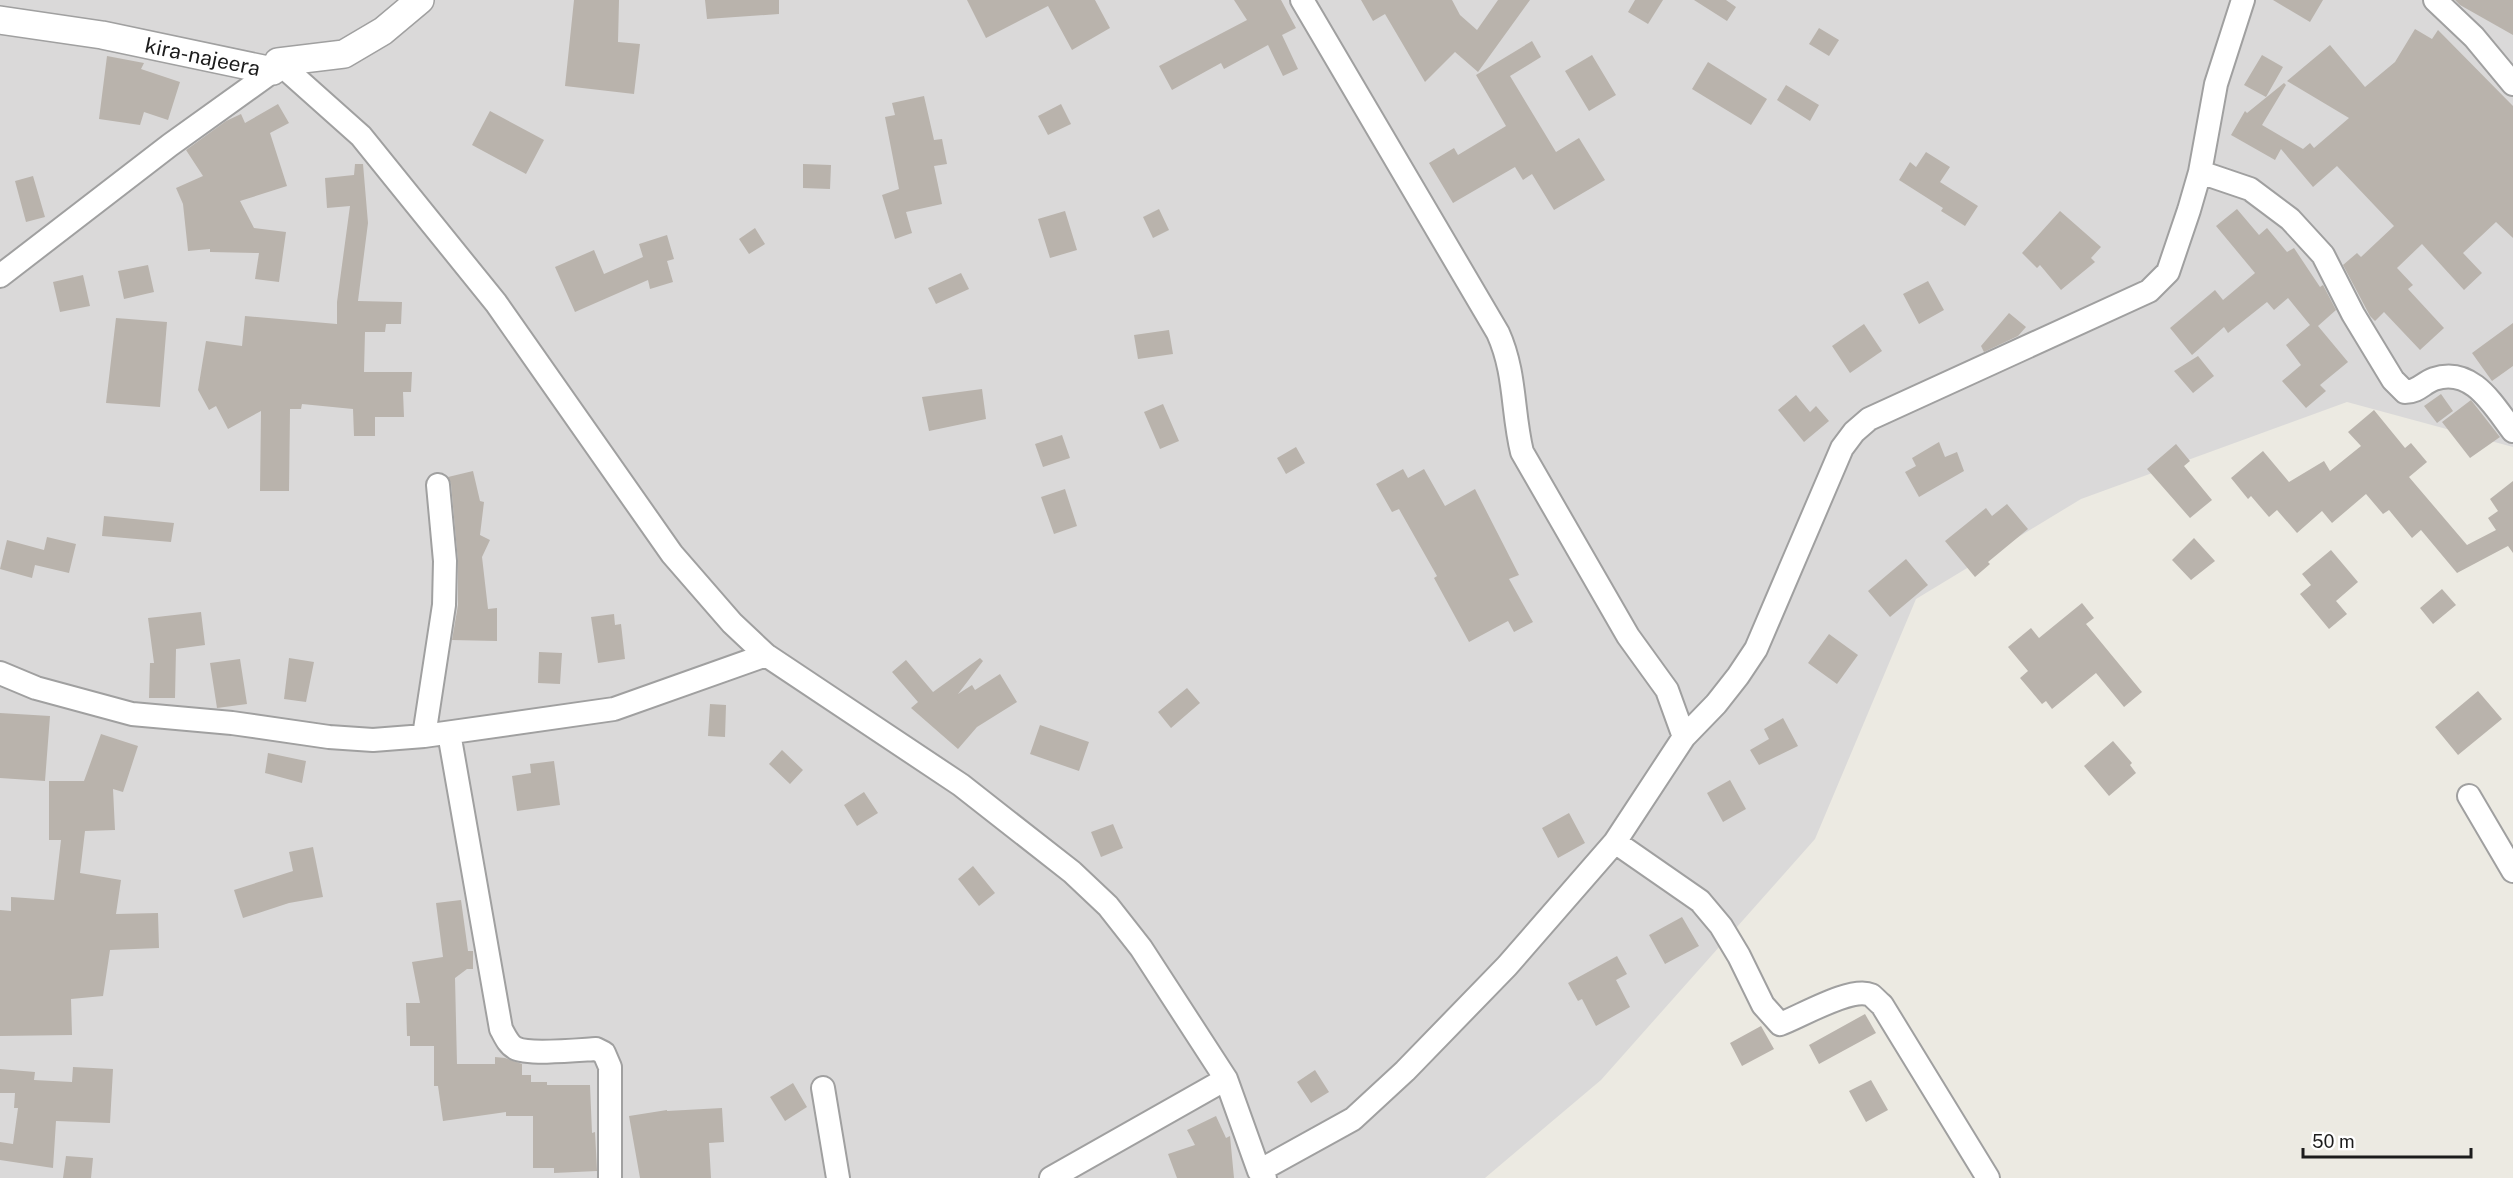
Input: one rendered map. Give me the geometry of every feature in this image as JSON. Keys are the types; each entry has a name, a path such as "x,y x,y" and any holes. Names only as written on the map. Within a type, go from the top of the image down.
{"street":[{"name":"kira-najeera","path":"0,20 102,35 276,66 344,54 382,31 420,0"},
{"path":"1302,0 1498,333 1511,370 1517,432 1522,452 1628,636 1667,690 1684,737"},
{"path":"0,276 276,66 361,136 496,303 672,554 718,608 766,655 961,785 1072,872 1108,906 1141,948 1226,1079 1262,1174 1353,1119 1438,1038 1508,966 1615,842 1684,737 1721,697 1756,649 1842,448 1854,432 1869,419 2149,291 2168,272 2200,172 2216,84 2242,0"},
{"path":"2435,0 2474,37 2513,84"},
{"path":"2200,172 2250,189 2297,226 2323,255 2359,324 2393,380 2405,392 2414,392 2432,380 2453,375 2467,379 2488,399 2513,431"},
{"path":"424,736 444,605 445,561 438,485"},
{"path":"0,673 36,688 132,714 373,740 449,733 614,709 766,655"},
{"path":"449,733 501,1029 508,1042 515,1048 527,1051 596,1049 604,1053 610,1067 610,1178"},
{"path":"2469,796 2513,872"},
{"path":"1615,842 1700,901 1721,926 1739,956 1763,1005 1780,1024 1825,1003 1860,993 1871,995 1882,1005 1988,1178"},
{"path":"1051,1178 1226,1079"},
{"path":"823,1088 838,1178"}],"shaded area":[{"path":"0,0 2513,0 2513,447 2347,402 2081,499 1916,599 1815,839 1601,1080 1485,1178 0,1178"}],"building":[{"path":"574,0 619,0 618,42 640,44 634,94 565,86"},
{"path":"705,0 779,0 779,14 707,19"},
{"path":"967,0 1095,0 1110,28 1072,50 1048,6 986,38"},
{"path":"1234,0 1281,0 1296,28 1282,35 1298,69 1283,76 1268,45 1224,69 1221,63 1172,90 1159,66 1247,20"},
{"path":"1361,0 1452,0 1460,15 1477,30 1498,0 1530,0 1478,72 1455,52 1425,82 1385,14 1373,21"},
{"path":"1635,0 1663,0 1648,24 1628,12"},
{"path":"1694,0 1726,0 1736,7 1727,21"},
{"path":"2273,0 2323,0 2310,22"},
{"path":"2455,0 2513,0 2513,35 2460,5"},
{"path":"1819,28 1839,40 1829,56 1809,44"},
{"path":"2415,29 2432,39 2438,30 2513,106 2513,238 2496,222 2463,253 2482,273 2464,290 2422,244 2397,268 2413,285 2408,289 2444,328 2420,350 2384,312 2375,321 2370,316 2343,265 2357,253 2361,257 2394,226 2337,166 2313,187 2281,149 2275,160 2231,135 2245,111 2247,113 2284,83 2286,85 2262,125 2303,149 2310,143 2314,148 2349,118 2287,81 2330,45 2365,87 2395,62"},
{"path":"1532,41 1541,57 1510,76 1556,152 1579,138 1605,180 1554,210 1532,174 1523,180 1515,167 1453,203 1429,163 1454,148 1458,155 1506,126 1476,75"},
{"path":"1592,55 1616,95 1589,111 1565,71"},
{"path":"2262,55 2283,67 2266,97 2244,85"},
{"path":"107,56 144,63 141,69 180,82 168,120 144,112 140,125 99,119"},
{"path":"1708,62 1767,99 1751,125 1692,89"},
{"path":"1786,85 1819,105 1810,121 1777,100"},
{"path":"924,96 934,140 942,139 947,164 934,166 942,204 906,212 912,233 895,239 882,195 899,189 885,117 895,115 892,103"},
{"path":"278,104 289,123 270,133 287,186 240,201 254,228 286,232 279,282 255,279 259,253 210,252 210,249 188,251 183,204 176,188 203,176 186,150 226,121 241,114 245,123"},
{"path":"1061,104 1071,124 1048,135 1038,116"},
{"path":"490,111 544,140 526,174 472,145"},
{"path":"1926,152 1950,167 1940,182 1978,206 1965,226 1941,211 1943,208 1899,180 1910,162 1916,167"},
{"path":"355,164 363,164 368,223 358,301 402,302 401,324 386,324 385,332 365,332 364,372 412,372 411,392 403,392 404,417 375,417 375,436 354,436 353,409 302,404 301,409 290,409 289,491 260,491 261,411 228,429 216,406 209,410 198,390 206,341 242,346 245,316 337,324 337,302 350,206 327,208 325,178 354,175"},
{"path":"803,164 831,165 830,189 803,188"},
{"path":"33,176 45,217 26,222 15,181"},
{"path":"1159,209 1169,230 1153,238 1143,217"},
{"path":"2237,209 2259,235 2267,228 2287,252 2294,248 2320,287 2323,285 2336,310 2318,326 2348,362 2320,385 2326,391 2306,408 2282,381 2301,365 2286,345 2310,325 2288,298 2274,310 2267,302 2228,333 2224,327 2192,355 2170,328 2215,290 2223,300 2255,273 2216,226"},
{"path":"1065,211 1077,250 1050,258 1038,219"},
{"path":"2060,211 2101,247 2091,258 2095,262 2061,290 2040,265 2037,268 2022,253"},
{"path":"755,228 765,244 749,254 739,239"},
{"path":"667,235 674,259 667,261 673,282 650,289 648,280 575,312 555,267 594,250 604,274 643,257 639,244"},
{"path":"148,265 154,292 124,299 118,271"},
{"path":"961,273 969,289 936,304 928,288"},
{"path":"83,275 90,306 60,312 53,282"},
{"path":"1928,281 1944,310 1919,324 1903,294"},
{"path":"2009,313 2026,327 2018,336 1984,352 1981,346"},
{"path":"116,318 167,322 160,407 106,403"},
{"path":"2513,323 2513,366 2492,381 2472,353"},
{"path":"1864,324 1882,351 1850,373 1832,346"},
{"path":"1169,330 1173,354 1138,359 1134,335"},
{"path":"2198,356 2214,376 2193,393 2174,371"},
{"path":"982,389 986,419 929,431 922,397"},
{"path":"2441,394 2453,411 2437,423 2424,406"},
{"path":"1796,395 1810,412 1816,406 1829,421 1804,442 1778,410"},
{"path":"2471,400 2500,437 2470,458 2442,422"},
{"path":"1163,404 1179,441 1160,449 1144,412"},
{"path":"2374,410 2405,448 2411,443 2427,462 2409,477 2467,545 2496,530 2488,518 2498,511 2490,499 2513,481 2513,553 2508,546 2457,573 2421,530 2412,538 2389,510 2383,514 2366,494 2332,523 2322,511 2297,533 2277,510 2269,517 2251,496 2248,499 2231,478 2263,451 2289,482 2324,461 2330,471 2361,446 2348,432"},
{"path":"1062,435 1070,458 1043,467 1035,444"},
{"path":"1939,442 1945,457 1957,452 1964,471 1919,497 1905,472 1916,466 1912,458"},
{"path":"2176,444 2190,461 2184,466 2212,500 2190,518 2147,469"},
{"path":"1296,447 1305,463 1286,474 1277,458"},
{"path":"1403,469 1408,478 1424,469 1445,506 1475,489 1519,575 1509,579 1533,622 1514,632 1508,621 1469,642 1434,578 1437,576 1399,509 1392,512 1376,484"},
{"path":"473,471 480,501 484,502 480,535 490,540 482,557 488,609 497,608 497,641 452,640 458,605 458,561 451,484 448,477"},
{"path":"1065,489 1077,526 1054,534 1041,497"},
{"path":"2007,504 2028,529 1988,562 1990,564 1975,577 1945,541 1986,508 1992,516"},
{"path":"104,516 174,523 171,542 102,536"},
{"path":"47,537 76,544 69,573 35,565 32,578 0,569 7,540 44,550"},
{"path":"2194,538 2215,561 2191,580 2172,560"},
{"path":"2331,550 2358,582 2336,601 2347,614 2329,629 2300,594 2311,585 2302,574"},
{"path":"1906,559 1928,585 1890,617 1868,591"},
{"path":"2442,589 2456,605 2433,624 2420,608"},
{"path":"2082,603 2094,618 2086,624 2142,692 2124,707 2096,673 2052,709 2046,701 2042,704 2020,678 2028,671 2008,647 2031,628 2039,638"},
{"path":"201,612 205,645 176,649 175,698 149,698 150,663 154,663 148,618"},
{"path":"614,614 615,625 621,624 625,659 598,663 591,617"},
{"path":"1829,634 1858,655 1837,684 1808,663"},
{"path":"539,652 562,653 560,684 538,683"},
{"path":"289,658 314,662 306,702 284,699"},
{"path":"980,658 983,661 958,694 972,685 975,690 1000,674 1017,702 977,727 958,749 911,708 918,702 892,672 906,660 933,692"},
{"path":"240,659 247,704 217,708 210,663"},
{"path":"1187,688 1200,703 1171,728 1158,712"},
{"path":"2478,691 2502,719 2458,755 2435,727"},
{"path":"710,704 726,705 725,737 708,736"},
{"path":"0,713 50,716 45,781 0,778"},
{"path":"1783,718 1798,746 1759,765 1750,750 1769,739 1764,729"},
{"path":"1040,725 1089,742 1079,771 1030,754"},
{"path":"101,734 138,746 123,792 113,789 115,830 85,831 80,873 121,880 116,914 158,913 159,948 110,950 103,996 71,999 72,1035 0,1036 0,910 11,911 11,897 54,900 61,840 49,840 49,781 84,781"},
{"path":"2113,741 2132,763 2130,765 2136,773 2109,796 2084,766"},
{"path":"782,750 803,770 790,784 769,764"},
{"path":"268,753 306,761 302,783 265,773"},
{"path":"554,761 560,805 517,811 512,776 531,773 530,764"},
{"path":"1730,780 1746,809 1723,822 1707,793"},
{"path":"864,792 878,813 857,826 844,805"},
{"path":"1569,813 1585,843 1558,858 1542,828"},
{"path":"1113,824 1123,848 1101,857 1091,832"},
{"path":"313,847 323,897 289,903 243,918 234,890 293,871 289,852"},
{"path":"973,866 995,893 979,906 958,879"},
{"path":"461,900 468,951 473,951 473,969 467,969 455,978 457,1064 495,1064 495,1057 505,1058 522,1064 522,1075 531,1075 531,1082 547,1082 547,1085 590,1085 592,1133 595,1132 597,1171 554,1173 554,1168 533,1168 533,1116 506,1116 506,1112 443,1121 438,1086 434,1086 434,1046 410,1046 410,1036 407,1036 406,1003 420,1003 412,962 443,957 436,903"},
{"path":"1682,917 1699,946 1665,964 1649,935"},
{"path":"1617,956 1627,974 1616,980 1630,1007 1596,1026 1582,999 1578,1001 1568,983"},
{"path":"1865,1014 1876,1033 1819,1064 1809,1045"},
{"path":"1761,1026 1774,1049 1742,1066 1730,1043"},
{"path":"73,1067 113,1069 110,1123 56,1121 53,1168 0,1160 0,1142 13,1144 18,1108 14,1108 15,1093 0,1093 0,1069 35,1072 34,1080 72,1082"},
{"path":"1315,1070 1329,1092 1311,1103 1297,1082"},
{"path":"1871,1080 1888,1110 1866,1122 1849,1091"},
{"path":"793,1083 807,1107 785,1121 770,1097"},
{"path":"722,1108 724,1142 709,1143 711,1178 640,1178 629,1116 667,1110"},
{"path":"1216,1116 1226,1138 1230,1136 1234,1178 1177,1178 1168,1154 1195,1145 1187,1130"},
{"path":"66,1156 93,1158 91,1178 63,1178"}]}
